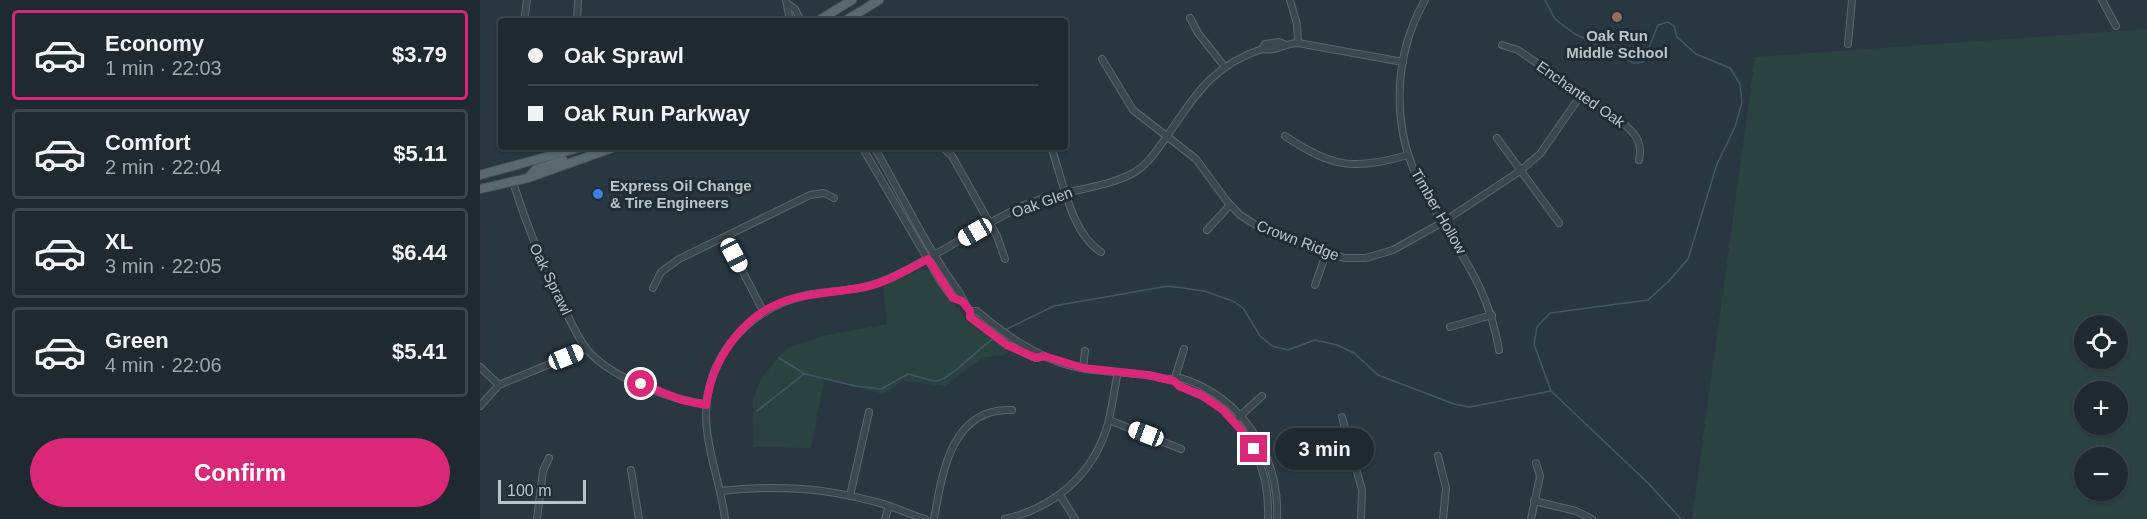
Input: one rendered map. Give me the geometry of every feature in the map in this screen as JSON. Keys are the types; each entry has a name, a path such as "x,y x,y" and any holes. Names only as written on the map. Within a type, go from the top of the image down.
{"main road":[{"path":"823,18 852,0"},
{"path":"850,18 879,0"},
{"path":"480,175 571,150"},
{"path":"480,189 528,178 536,169 598,150"}],"street":[{"path":"524,18 527,0"},
{"path":"577,18 578,0"},
{"path":"1290,0 1297,24 1298,43"},
{"name":"Timber Hollow","path":"1425,0 1410,32 1403,62 1399,106 1408,155 1422,188 1479,281 1492,315 1499,350"},
{"path":"1848,44 1852,0"},
{"path":"2102,0 2116,26"},
{"path":"787,2 790,18"},
{"path":"787,2 795,9 800,18"},
{"path":"1190,18 1198,33 1224,66"},
{"name":"Oak Glen","path":"725,519 708,445 706,405 711,382 722,356 737,335 763,311 791,299 870,285 928,259 1028,204 1064,191 1135,172 1153,156 1202,86 1224,66 1262,49 1264,44 1298,43 1403,62"},
{"name":"Enchanted Oak","path":"1502,45 1518,50 1634,133 1640,145 1639,160"},
{"name":"Crown Ridge","path":"1102,59 1133,110 1200,163 1230,205 1258,227 1326,255 1359,258 1385,253 1443,222 1520,171 1539,154 1581,95"},
{"path":"1285,136 1321,158 1348,166 1370,165 1408,155"},
{"path":"1497,138 1559,223"},
{"path":"864,150 953,298 962,301"},
{"path":"876,150 934,255 961,295 962,301 970,311 970,317 981,327 1023,352 1036,358 1044,356"},
{"path":"945,150 952,156 990,223 1005,258"},
{"path":"1052,150 1064,191 1089,240 1101,252"},
{"name":"Oak Sprawl","path":"513,182 534,247 586,349 606,367 624,377 682,400 706,405"},
{"path":"653,288 660,272 672,262 810,195 824,193 834,198"},
{"path":"1208,230 1230,205"},
{"path":"725,237 763,311"},
{"path":"1315,285 1326,255"},
{"path":"970,311 977,311 987,320 1044,356 1083,368 1174,381 1181,378 1204,387 1241,415 1258,440 1270,464 1276,488 1277,519"},
{"path":"1450,327 1492,315"},
{"path":"480,406 499,385 586,349"},
{"path":"1174,381 1184,349"},
{"path":"1083,368 1085,351"},
{"path":"480,367 499,385"},
{"path":"1005,519 1035,510 1060,495 1090,464 1108,420 1118,372"},
{"path":"1174,381 1179,386 1209,400 1234,421 1250,442 1262,466 1268,497 1268,519"},
{"path":"1234,421 1262,396"},
{"path":"934,519 943,470 953,445 976,419 996,410 1012,410"},
{"path":"850,495 869,412"},
{"path":"1342,417 1362,490 1361,519"},
{"path":"1108,420 1181,449"},
{"path":"1438,456 1446,488 1443,519"},
{"path":"537,519 543,471 549,458"},
{"path":"1531,519 1540,476 1536,463"},
{"path":"631,470 639,519"},
{"path":"720,491 776,487 850,495 926,519"},
{"path":"1060,495 1075,519"},
{"path":"1534,501 1576,511 1592,519"},
{"path":"885,519 889,506"}],"green space":[{"path":"2147,29 2147,519 1692,519 1755,57"},
{"path":"922,269 929,270 966,320 1009,352 982,358 945,386 903,381 883,394 824,379 811,448 754,447 753,399 761,379 780,355 791,346 827,335 887,324 883,286"}],"waterway":[{"path":"1545,0 1555,19 1575,34 1634,63 1643,62 1658,25 1668,22 1674,26 1677,37 1696,54 1730,68 1740,84 1742,102 1735,127 1717,164 1688,259 1648,300 1550,313 1537,327 1534,344 1551,391 1648,483 1681,519"},
{"path":"1007,329 1054,306 1168,286 1204,291 1233,301 1243,308 1260,336 1272,346 1288,350 1315,340 1337,345 1354,353 1378,375 1454,404 1470,407 1551,391"},
{"path":"779,358 805,374 855,386 881,389 908,374 936,381 941,380 993,339"},
{"path":"757,411 804,374"}],"place":[{"name":"Oak Run Middle School","path":"1617,17"},
{"name":"Express Oil Change & Tire Engineers","path":"598,194"}],"route":[{"path":"641,384 682,400 706,405 711,382 722,356 745,326 763,311 791,299 853,289 883,281 928,259 953,298 962,301 970,311 970,317 992,336 1007,345 1036,358 1044,356 1083,368 1148,375 1174,381 1179,386 1216,404 1241,430 1254,449"}]}
